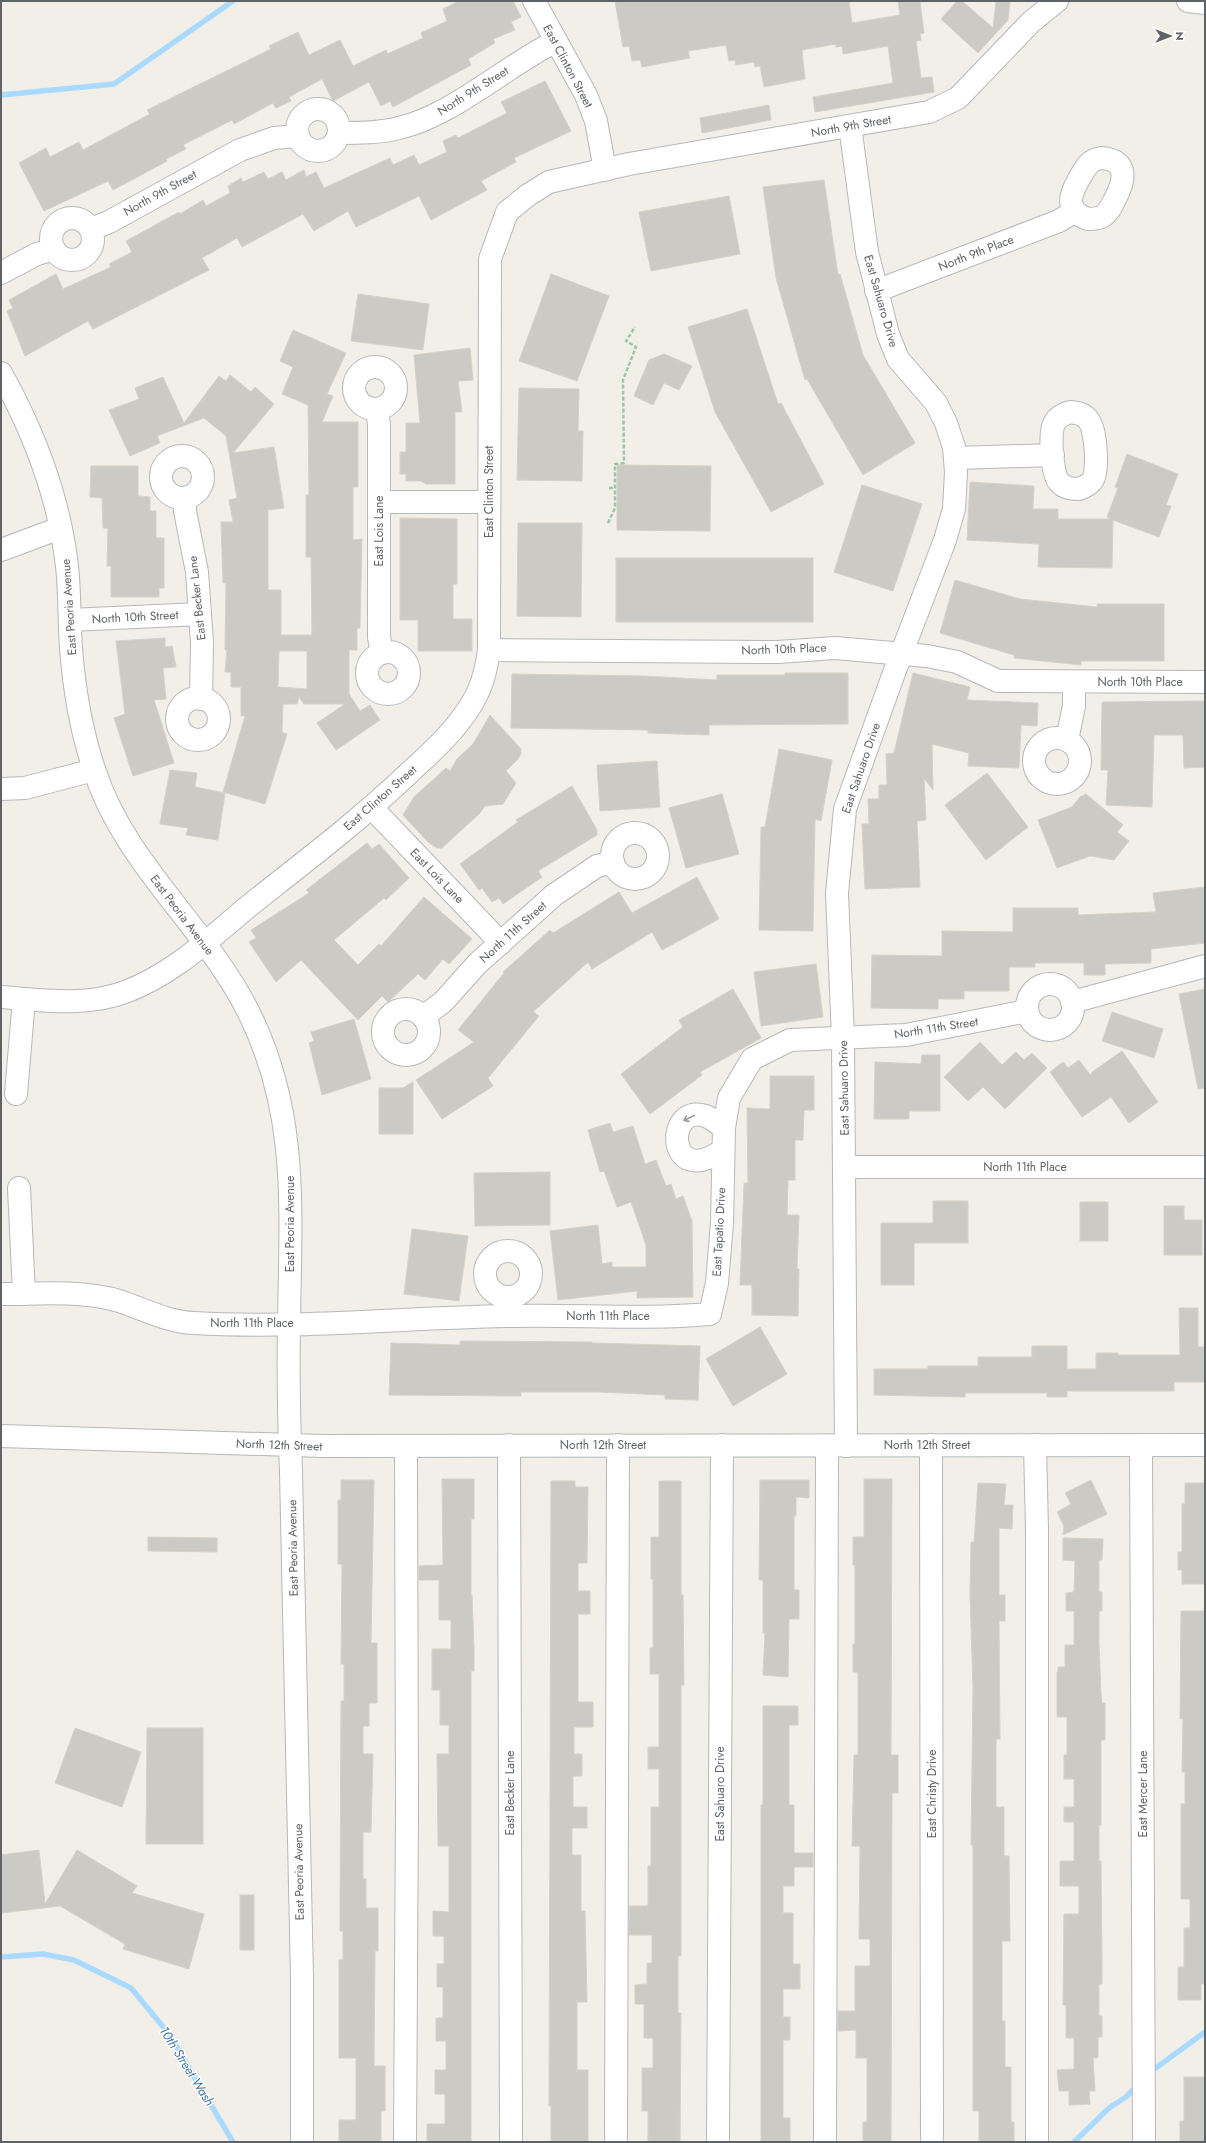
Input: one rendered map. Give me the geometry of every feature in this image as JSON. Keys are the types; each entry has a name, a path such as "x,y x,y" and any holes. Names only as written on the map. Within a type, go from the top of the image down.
{"street":[{"name":"East Clinton Street","path":"1,998 79,1001 124,993 170,970 372,808 445,739 459,723 482,686 489,650 490,259 506,212 528,195 549,182 605,170 596,121 586,95 534,1"},
{"name":"North 9th Street","path":"605,170 929,112 958,98 1031,22 1057,1"},
{"path":"1188,1 1205,3"},
{"name":"North 9th Street","path":"338,133 357,133 399,128 442,112 536,51 556,41"},
{"path":"313,110 326,111 336,120 338,133 333,146 320,151 306,148 298,136 298,123 307,113 313,110"},
{"name":"East Sahuaro Drive","path":"825,2142 836,1446 845,1167 844,1038 837,893 845,809 935,569 954,509 956,458 946,424 936,403 898,359 888,334 876,291 861,214 850,126"},
{"name":"North 9th Street","path":"91,229 109,222 240,150 274,138 298,136"},
{"name":"North 9th Place","path":"876,291 1059,221 1075,211"},
{"path":"75,218 82,220 91,229 93,243 85,256 72,260 59,255 54,249 52,236 54,230 62,221 75,218"},
{"path":"1,273 37,254 54,249"},
{"name":"East Peoria Avenue","path":"1,375 25,422 52,489 67,566 76,692 94,770 103,793 131,845 233,984 250,1016 272,1070 285,1126 290,1172 291,1277 288,1412 302,1970 302,2142"},
{"name":"East Lois Lane","path":"376,409 379,425 379,637 382,653"},
{"path":"956,458 1053,455"},
{"name":"East Becker Lane","path":"185,498 185,511 197,572 202,643 201,698"},
{"path":"379,502 489,502"},
{"path":"1,550 60,528"},
{"name":"North 10th Street","path":"70,620 200,614"},
{"name":"North 10th Place","path":"489,650 778,652 835,648 902,654 956,662 998,681 1205,682"},
{"path":"1067,740 1074,706 1074,682"},
{"path":"1,789 25,788 94,770"},
{"name":"East Lois Lane","path":"372,808 501,943"},
{"name":"North 11th Street","path":"423,1017 443,1002 478,963 554,895 597,866 613,862"},
{"path":"1072,1002 1205,966"},
{"path":"1045,984 1059,986 1070,995 1072,1002 1071,1016 1067,1022 1055,1029 1041,1028 1035,1024 1028,1011 1027,1004 1033,991 1045,984"},
{"path":"16,1094 24,999"},
{"name":"North 11th Street","path":"844,1038 906,1035 1028,1011"},
{"name":"East Tapatio Drive","path":"710,1314 717,1283 722,1223 724,1128 730,1098 752,1059 790,1040 844,1038"},
{"path":"723,1150 706,1160 697,1161 684,1155 678,1148 676,1139 679,1126 684,1120 695,1115 709,1117 724,1128"},
{"name":"North 11th Place","path":"845,1167 1205,1167"},
{"path":"19,1188 24,1294"},
{"name":"North 11th Place","path":"1,1294 97,1296 119,1301 161,1317 192,1323 289,1323 507,1306 673,1317 710,1314"},
{"name":"North 12th Street","path":"1,1436 290,1445 406,1446 1205,1445"},
{"name":"East Becker Lane","path":"509,1445 510,2142"},
{"path":"616,2142 618,1445"},
{"name":"East Sahuaro Drive","path":"718,2142 722,1445"},
{"name":"East Christy Drive","path":"931,1445 932,2142"},
{"path":"1035,1445 1037,1530 1037,2142"},
{"name":"East Mercer Lane","path":"1142,1445 1144,2142"},
{"path":"404,2142 407,1809 406,1446"}],"path":[{"path":"608,523 615,508 616,464 624,464 624,380 636,348 626,341 635,327"},
{"path":"609,488 615,488"}],"building":[{"path":"459,1 513,1 521,17 511,22 515,30 493,39 495,43 468,59 471,65 393,107 390,101 381,106 369,82 333,101 322,79 289,97 291,101 276,108 273,103 234,124 232,120 183,145 186,149 113,190 108,181 44,211 19,163 46,148 50,157 79,142 83,150 150,114 147,110 271,49 269,46 298,32 309,55 340,40 353,66 386,50 387,54 423,38 421,33 447,21 443,9"},
{"path":"615,1 849,1 852,23 900,15 898,1 920,1 924,33 920,34 921,40 916,41 921,78 932,77 934,92 815,112 813,97 893,83 888,46 843,54 842,46 836,47 836,44 802,50 805,79 764,87 760,66 755,67 754,62 736,65 735,60 729,61 726,45 688,51 690,58 642,67 640,60 632,61 629,46 623,47"},
{"path":"957,1 962,1 993,28 996,1 1010,1 1008,20 978,53 941,19"},
{"path":"545,81 571,131 514,158 516,162 481,181 487,190 431,220 419,196 356,227 348,211 314,231 303,214 242,247 237,238 202,258 209,270 93,329 88,321 25,356 7,311 13,308 9,300 56,274 63,289 111,267 109,264 132,252 126,241 179,212 180,214 203,200 206,206 230,193 228,186 241,178 243,182 264,172 268,179 282,172 286,180 304,170 306,177 316,172 324,188 390,158 393,165 414,155 419,165 447,152 443,141 456,135 458,138 507,113 501,102"},
{"path":"769,105 771,120 702,133 700,118"},
{"path":"824,180 838,275 840,274 863,355 915,443 863,475 807,379 805,380 776,278 763,187"},
{"path":"729,196 740,254 651,271 639,212"},
{"path":"551,274 609,296 577,381 519,361"},
{"path":"358,294 429,304 423,350 351,341"},
{"path":"747,309 778,404 781,403 824,484 771,512 715,412 688,327"},
{"path":"293,330 346,353 327,394 333,396 322,422 358,422 358,487 353,487 353,540 362,539 360,628 357,628 357,650 349,650 349,694 360,711 370,705 380,720 336,750 317,723 345,704 304,704 299,697 297,704 283,704 282,732 287,734 265,804 223,792 245,716 241,716 241,687 231,687 231,672 225,672 227,650 225,650 226,583 223,583 221,522 233,522 229,500 237,498 226,436 204,418 157,436 160,443 130,456 109,410 139,399 135,388 163,377 184,423 219,376 226,381 230,375 251,392 255,387 274,404 233,453 274,447 284,508 268,510 268,590 281,590 281,635 312,635 311,557 306,557 306,495 309,495 308,405 282,394 293,367 280,361","holes":["279,651 307,651 307,689 278,687"]},
{"path":"470,348 473,380 458,381 462,412 455,412 455,484 426,484 421,481 406,481 406,474 400,474 400,452 406,452 406,423 420,423 414,355"},
{"path":"664,354 692,366 679,390 664,383 653,405 634,396 649,360"},
{"path":"519,388 579,389 578,431 583,431 582,481 517,480"},
{"path":"1127,454 1178,474 1166,505 1171,506 1159,537 1113,520 1112,568 1038,567 1039,544 967,540 970,482 1034,486 1033,509 1058,509 1058,519 1111,519 1107,517 1118,488 1115,487"},
{"path":"617,465 711,466 710,531 617,530"},
{"path":"91,466 138,466 138,496 150,497 150,511 156,511 156,538 164,538 164,588 159,588 159,597 111,597 111,566 107,566 108,528 103,528 102,498 90,497"},
{"path":"862,485 922,504 893,591 834,572"},
{"path":"400,518 457,519 457,584 453,584 453,619 472,619 472,651 418,651 418,620 400,620"},
{"path":"518,523 582,523 581,617 517,616"},
{"path":"616,558 813,558 813,622 616,622"},
{"path":"955,580 1020,599 1097,607 1097,604 1164,604 1164,661 1081,661 1081,665 1014,658 1014,655 940,633"},
{"path":"165,638 165,647 172,646 176,667 163,668 166,699 154,700 174,763 133,776 114,718 125,714 116,641"},
{"path":"785,673 848,673 848,724 709,725 709,735 648,733 648,730 511,728 512,674 644,676 717,680 717,675 785,675"},
{"path":"913,673 970,687 967,700 1038,703 1037,726 1021,725 1019,768 968,766 969,753 932,744 933,790 924,778 926,820 917,821 920,887 865,889 862,824 869,824 868,799 879,799 879,785 887,785 886,754 894,753"},
{"path":"1205,701 1205,767 1184,768 1183,735 1154,735 1152,807 1106,805 1108,770 1101,770 1102,702"},
{"path":"490,715 521,749 521,754 517,760 506,771 516,783 503,804 485,806 480,813 442,848 437,848 428,842 403,815 414,797 446,768 450,771 457,759 473,744"},
{"path":"779,749 832,760 821,821 815,819 813,931 759,930 761,827 765,827"},
{"path":"657,761 660,807 600,811 597,765"},
{"path":"170,770 197,773 195,787 225,793 218,840 186,835 188,828 160,824"},
{"path":"987,773 1028,827 986,860 945,805"},
{"path":"572,786 597,830 597,835 538,871 542,877 503,904 499,898 492,902 482,888 479,890 460,864 518,822 516,820"},
{"path":"722,794 739,854 686,868 669,808"},
{"path":"1086,794 1123,825 1117,832 1129,841 1114,860 1090,856 1057,868 1038,820 1072,807 1080,797"},
{"path":"367,843 372,849 379,844 409,878 386,900 384,898 334,940 358,965 379,944 381,946 424,897 472,939 449,964 443,959 425,980 418,974 388,1002 382,996 358,1020 301,960 276,982 249,942 256,938 251,930 309,893 306,890"},
{"path":"697,877 719,919 662,950 652,932 592,969 588,962 533,1012 539,1016 488,1078 493,1086 442,1119 416,1080 474,1042 458,1030 504,973 503,972 550,930 553,933 619,892 632,913"},
{"path":"1205,887 1205,943 1151,949 1151,963 1105,964 1105,975 1084,975 1084,963 1035,963 1035,967 1009,967 1009,991 964,991 964,999 938,999 938,1009 871,1008 872,955 942,956 942,931 1013,932 1013,908 1078,908 1078,915 1156,912 1153,893"},
{"path":"816,964 823,1017 761,1026 754,972"},
{"path":"733,989 761,1038 700,1072 702,1075 650,1114 621,1074 683,1027 679,1020"},
{"path":"1205,989 1205,1088 1198,1089 1179,994"},
{"path":"1112,1012 1163,1029 1154,1058 1102,1041"},
{"path":"354,1019 371,1079 322,1095 309,1043 314,1041 311,1032"},
{"path":"980,1042 1002,1065 1016,1052 1024,1060 1032,1053 1047,1068 1005,1109 983,1087 968,1101 944,1077"},
{"path":"1122,1051 1158,1102 1129,1123 1111,1097 1082,1117 1050,1072 1063,1062 1068,1068 1079,1060 1091,1076 1092,1072"},
{"path":"922,1055 940,1055 940,1111 909,1111 909,1119 874,1119 875,1062 921,1064"},
{"path":"770,1076 814,1076 814,1110 804,1110 803,1140 795,1140 795,1180 788,1180 787,1215 799,1215 797,1269 799,1269 798,1316 752,1315 752,1285 740,1285 744,1183 748,1183 747,1108 770,1109"},
{"path":"413,1082 413,1134 379,1134 379,1088 403,1088"},
{"path":"610,1123 613,1132 633,1126 645,1164 656,1160 666,1186 671,1184 676,1199 683,1196 692,1221 693,1297 637,1298 637,1291 558,1300 550,1231 598,1225 602,1264 612,1262 612,1267 646,1267 646,1245 631,1202 617,1207 604,1171 600,1172 588,1130"},
{"path":"550,1172 550,1225 475,1226 474,1173"},
{"path":"933,1201 968,1201 968,1243 914,1243 914,1285 881,1285 881,1223 933,1223"},
{"path":"1080,1202 1108,1202 1108,1241 1080,1241"},
{"path":"1164,1206 1184,1206 1184,1220 1202,1220 1202,1255 1164,1255"},
{"path":"412,1229 468,1236 459,1301 404,1294"},
{"path":"1179,1308 1198,1308 1198,1347 1205,1347 1205,1382 1174,1382 1174,1391 1067,1391 1067,1397 1047,1397 1047,1393 965,1393 965,1397 874,1395 874,1369 928,1369 928,1366 978,1366 978,1357 1032,1357 1032,1346 1067,1346 1067,1369 1096,1369 1096,1353 1118,1353 1118,1355 1180,1355"},
{"path":"760,1327 787,1374 733,1406 706,1359"},
{"path":"460,1341 592,1342 700,1346 698,1400 665,1399 665,1395 599,1392 521,1392 521,1396 389,1395 391,1343 460,1345"},
{"path":"442,1479 474,1479 474,1519 471,1519 471,1595 474,1671 471,1671 471,2142 427,2142 427,2124 445,2124 445,2094 435,2094 435,2070 446,2070 446,2041 436,2041 436,2018 443,2018 443,1987 437,1987 437,1964 444,1964 444,1936 433,1936 433,1911 449,1912 449,1846 438,1846 437,1754 449,1754 449,1725 440,1725 440,1690 432,1690 432,1649 451,1649 451,1620 439,1620 439,1580 419,1580 419,1566 443,1565"},
{"path":"864,1479 892,1479 891,1755 898,1755 898,1793 892,1793 891,2142 863,2142 863,2122 867,2122 867,2058 856,2058 856,2030 838,2031 838,2011 855,2011 855,1966 870,1966 870,1939 859,1939 860,1846 852,1846 854,1755 858,1755 858,1672 853,1672 853,1644 855,1644 855,1565 853,1565 853,1537 864,1537"},
{"path":"341,1480 374,1480 371,1643 377,1643 377,1703 369,1703 369,1726 363,1726 363,1754 373,1754 371,1832 363,1832 363,1879 366,1879 366,1908 378,1908 378,1951 375,1951 374,2066 385,2066 385,2111 381,2111 381,2142 339,2142 339,2120 356,2120 356,2058 339,2058 339,1960 343,1960 343,1931 340,1931 341,1701 344,1701 344,1664 341,1664 342,1564 338,1564 338,1500 341,1500"},
{"path":"760,1480 809,1480 809,1498 796,1497 796,1516 794,1516 794,1590 799,1590 799,1619 789,1619 788,1677 763,1675 765,1633 763,1633 763,1580 759,1580"},
{"path":"1091,1480 1107,1514 1063,1535 1064,1526 1057,1512 1071,1504 1065,1493"},
{"path":"551,1481 575,1481 575,1487 588,1487 587,1563 578,1563 578,1591 590,1591 590,1614 578,1614 578,1702 593,1702 593,1727 574,1727 574,1754 582,1754 582,1776 573,1776 573,1807 587,1807 587,1828 572,1828 572,1855 581,1855 581,1911 585,1911 587,2002 577,2002 577,2070 588,2070 588,2142 551,2142 551,2106 549,2106"},
{"path":"659,1481 681,1481 681,1595 683,1595 684,1685 681,1685 681,1956 678,1956 678,2013 681,2013 680,2142 648,2142 648,2111 642,2111 642,2068 653,2068 653,2038 644,2038 644,2004 635,2004 635,1985 647,1984 647,1963 652,1963 652,1935 629,1935 629,1906 648,1906 648,1866 651,1866 651,1807 659,1807 659,1769 648,1769 648,1747 659,1747 659,1674 650,1674 650,1648 653,1648 653,1579 651,1579 651,1537 659,1537"},
{"path":"978,1483 1006,1484 1004,1505 1013,1505 1012,1529 999,1528 999,1595 1005,1595 1005,1621 999,1621 1000,1739 996,1739 996,1807 1004,1807 1004,1856 1009,1856 1010,1941 1002,1941 1002,2021 1005,2021 1005,2067 1011,2067 1011,2122 1014,2122 1014,2142 979,2142 979,2111 973,2111 973,1845 971,1845 973,1687 970,1595 971,1542 974,1542"},
{"path":"1185,1483 1205,1483 1205,1584 1182,1584 1182,1570 1178,1570 1178,1552 1182,1552 1182,1504 1185,1504"},
{"path":"148,1537 217,1538 217,1552 148,1551"},
{"path":"1063,1538 1103,1539 1102,1560 1099,1560 1099,1592 1102,1592 1102,1611 1099,1611 1099,1644 1101,1694 1102,1703 1105,1703 1105,1740 1101,1740 1101,1825 1099,1825 1099,1861 1101,1861 1102,1984 1099,1984 1099,2016 1102,2016 1102,2037 1098,2037 1098,2058 1093,2058 1095,2091 1089,2091 1090,2104 1069,2105 1069,2091 1059,2091 1057,2070 1074,2069 1074,2038 1066,2038 1066,2005 1063,2005 1064,1914 1079,1914 1079,1886 1060,1886 1060,1861 1074,1861 1074,1822 1064,1822 1064,1807 1074,1807 1074,1779 1064,1779 1064,1755 1067,1755 1067,1717 1057,1717 1058,1667 1065,1667 1065,1645 1074,1645 1074,1611 1066,1611 1066,1593 1074,1592 1075,1561 1063,1560"},
{"path":"1181,1611 1205,1611 1205,1984 1201,1984 1201,2000 1178,2000 1178,1967 1184,1967 1184,1928 1190,1928 1190,1899 1181,1899 1181,1804 1185,1804 1185,1772 1182,1772 1183,1719 1180,1719"},
{"path":"763,1706 798,1706 798,1725 789,1725 789,1805 794,1805 794,1853 813,1853 813,1867 794,1867 794,1886 783,1886 783,1913 793,1913 793,1964 800,1964 800,1989 783,1989 783,2017 790,2017 790,2040 783,2040 783,2118 790,2118 790,2142 761,2142 761,1805 763,1805"},
{"path":"75,1728 141,1752 122,1807 55,1783"},
{"path":"147,1728 203,1728 203,1844 146,1844"},
{"path":"39,1850 45,1904 77,1850 137,1886 132,1893 204,1914 189,1969 123,1949 125,1944 60,1906 1,1913 1,1855"},
{"path":"240,1895 254,1895 254,1950 240,1950"},
{"path":"1184,2077 1205,2077 1205,2142 1180,2142 1180,2121 1184,2121"}],"waterway":[{"path":"1,95 114,84 233,1"},
{"name":"10th Street Wash","path":"1,1957 43,1954 74,1960 131,1988 169,2034 233,2142"},
{"path":"1149,2073 1205,2032"},
{"path":"1074,2142 1109,2108 1126,2097 1137,2085"}]}
